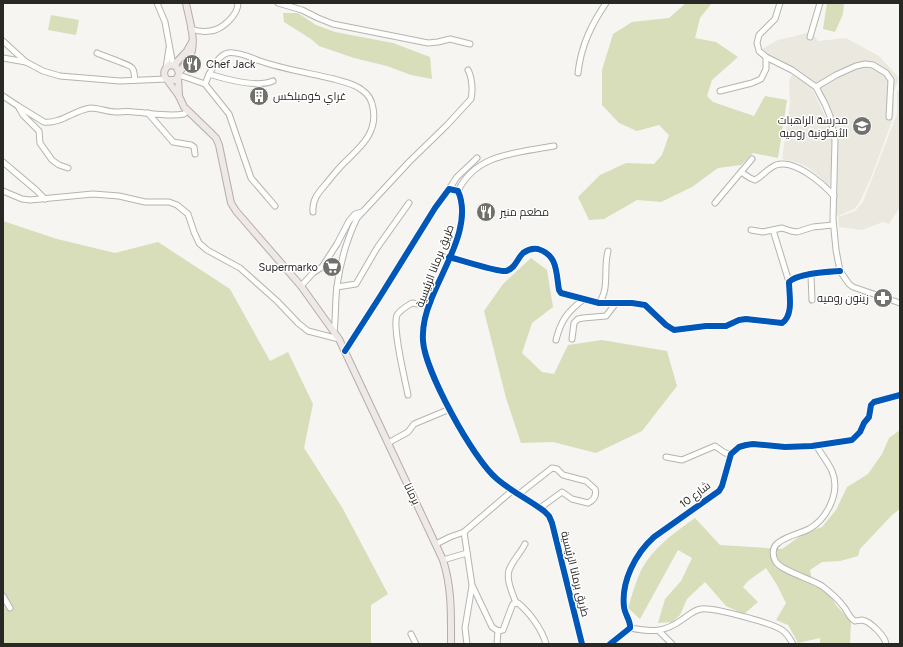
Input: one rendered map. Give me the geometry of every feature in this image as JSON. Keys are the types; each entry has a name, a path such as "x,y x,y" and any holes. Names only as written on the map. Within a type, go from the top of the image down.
{"main road":[{"path":"166,75 175,80 190,56 193,41 186,3"},
{"path":"166,75 169,66 174,65 187,51 193,41"},
{"path":"174,65 178,68 179,96"},
{"path":"166,75 187,111 216,138 219,145 228,194 236,211 301,286 339,339 345,351"},
{"name":"برمانا","path":"345,351 443,560 451,594 451,644"}],"street":[{"path":"157,3 165,22 174,65"},
{"path":"191,29 208,32 215,30 229,20 235,13 238,3"},
{"path":"278,3 302,10 333,24 428,43 450,39 470,44"},
{"path":"578,73 580,57 588,32 606,3"},
{"path":"780,3 775,19 760,35 757,43 759,51 766,57 792,70 816,87 826,104 834,130 833,225 840,270 849,284 853,287 899,302"},
{"path":"810,37 820,3"},
{"path":"3,41 26,62 43,71 60,76 120,81 150,80 166,75 169,43"},
{"path":"97,53 131,66 135,80"},
{"path":"205,84 209,74 223,55 230,53 239,54 284,68 346,83 362,90 368,96 374,113 372,128 369,136 318,192 314,199 312,207 313,212"},
{"path":"720,90 752,83 761,79 766,69 766,57"},
{"path":"3,58 26,62"},
{"path":"816,87 836,75 856,66 865,64 873,66 886,72 891,80 889,118"},
{"path":"334,332 337,287 353,226 362,212 409,162 447,126 471,99 471,74 468,70"},
{"path":"209,74 247,83 273,81"},
{"path":"179,75 205,84 229,114 251,178 275,206"},
{"path":"3,96 44,122 67,118 79,111 92,108 116,112 133,111 174,115 184,114 187,111"},
{"path":"18,106 23,115 39,131 40,143 52,160 59,165 68,168"},
{"path":"148,113 173,142 191,145 194,147 195,154"},
{"path":"449,188 458,191 466,176 479,165 498,156 554,146"},
{"name":"طريق برمانا الرئيسية","path":"345,351 435,208 457,177 477,158"},
{"path":"715,203 752,159"},
{"path":"3,162 45,199"},
{"path":"741,172 756,180 772,167 787,164 812,176 834,196"},
{"path":"3,191 25,200 93,194 119,196 145,202 169,202 178,205 188,214 199,243 207,250 240,268 277,300 298,324 308,331 339,339"},
{"name":"طريق برمانا الرئيسية","path":"458,191 463,208 462,224 429,306 424,324 423,341 426,359 450,409 478,458 497,478 549,516 582,644"},
{"path":"337,287 356,284 377,248 409,203"},
{"path":"301,286 313,274 322,268 349,221 355,214 362,212"},
{"path":"751,230 763,232 782,228 797,232 813,227 833,225"},
{"path":"449,257 496,270 505,271 510,270 515,266 523,254 528,250 535,248 550,255 556,272 559,292 599,303 632,303 645,305 666,325 674,330 706,326 726,326 739,320 746,319 782,323 786,320 789,313 789,282 773,230"},
{"path":"599,303 604,295 608,251"},
{"path":"789,282 794,278 840,270"},
{"path":"811,275 812,300"},
{"path":"556,340 562,320 584,299"},
{"path":"408,395 399,352 396,321 398,314 412,303 429,306"},
{"path":"572,339 574,323 578,319 606,316 616,303"},
{"path":"666,458 682,460 715,446 725,453 731,454 739,447 746,445 785,447 816,445 852,440 860,432 864,423 869,417 871,405 874,402 884,398 900,395"},
{"path":"388,443 408,432 414,424 450,409"},
{"path":"816,445 832,472 834,484 831,502 826,514 813,527 778,542 774,550 775,560 780,566 815,582 828,591 845,608 852,620 865,621 881,633 885,638 886,644"},
{"name":"شارع 10","path":"630,628 630,623 625,612 624,599 627,581 635,561 646,544 719,491 722,486 731,454"},
{"path":"519,494 552,468 556,469 563,475 586,481 595,489 596,494 592,501 588,504 572,498 562,492 540,508"},
{"path":"436,544 464,532 513,490"},
{"path":"464,532 472,585 492,627 498,631"},
{"path":"525,544 521,553 510,566 508,572 512,592 516,603 519,603 536,625 544,637 546,644"},
{"path":"443,560 467,553"},
{"path":"467,644 465,628 472,585"},
{"path":"3,596 10,608"},
{"path":"498,631 503,630 512,606 516,603"},
{"path":"610,644 630,628 659,631 671,627 695,610 709,609 776,626 789,636 793,644"},
{"path":"497,644 498,631"},
{"path":"659,631 672,644"},
{"path":"411,634 416,644"}],"shaded area":[{"name":"مدرسة الراهبات الأنطونية روميه","path":"807,33 813,34 818,41 846,38 879,56 899,78 894,91 894,114 870,180 859,203 854,209 838,216 835,215 835,130 816,86 805,76 767,56 762,49 778,40"},
{"path":"792,75 810,85 827,120 832,140 829,187 809,168 799,163 782,159 790,104 789,80"},
{"path":"900,89 900,207 889,224 883,222 862,230 839,227 838,217 855,211 863,202 897,114 897,91"}],"green space":[{"path":"686,3 712,3 700,18 695,38 716,42 738,57 712,80 707,96 713,102 754,116 765,96 787,100 778,158 753,153 741,165 718,168 692,187 661,202 637,200 604,219 589,220 578,197 600,175 626,163 654,164 662,155 669,135 659,125 637,131 619,123 602,105 602,70 613,34 632,22 669,18"},
{"path":"827,3 844,3 843,14 835,32 823,29"},
{"path":"283,13 298,13 316,25 335,32 393,43 430,57 432,79 411,75 387,66 354,58 319,46 311,39 284,22"},
{"path":"51,15 79,20 76,35 48,30"},
{"path":"3,221 57,239 115,253 158,242 230,289 270,361 288,352 313,404 304,448 343,509 388,594 371,605 371,644 3,644"},
{"path":"531,258 547,270 553,307 532,323 522,353 542,372 554,374 568,345 602,340 667,351 677,386 642,431 596,453 553,442 521,443 506,398 484,311 503,284"},
{"path":"900,430 900,509 892,515 860,549 858,556 840,561 822,562 810,570 813,585 824,586 836,605 851,622 850,644 820,644 820,638 798,643 788,625 776,620 786,603 766,568 748,581 743,587 758,602 744,614 726,606 705,582 687,599 680,615 672,622 658,623 665,599 681,581 692,558 678,550 640,619 628,608 638,578 651,555 662,543 695,518 720,545 782,549 803,534 822,527 836,510 847,487 868,474 882,454 889,438"}],"cycle path":[{"path":"345,351 435,208 449,189 458,191 462,204 462,218 455,246 436,288 426,315 423,336 426,355 441,393 452,414 487,469 502,483 544,511 549,516 582,644"},
{"path":"449,257 487,268 506,271 514,266 523,253 538,249 545,252 553,260 559,290 561,293 599,303 632,303 645,305 666,325 674,330 706,326 726,326 739,320 746,319 782,323 786,319 789,310 789,282 805,275 840,271"},
{"path":"610,644 630,628 630,623 624,607 624,598 627,578 635,560 654,537 719,491 722,486 731,454 739,447 753,444 785,447 812,446 852,440 860,432 864,423 869,417 871,405 874,402 900,395"}],"place":[{"name":"Chef Jack","path":"192,64"},
{"name":"غراي كومبلكس","path":"259,96"},
{"name":"مدرسة الراهبات الأنطونية روميه","path":"862,126"},
{"name":"مطعم منير","path":"486,212"},
{"name":"Supermarko","path":"332,267"},
{"name":"زينون روميه","path":"883,298"}]}
